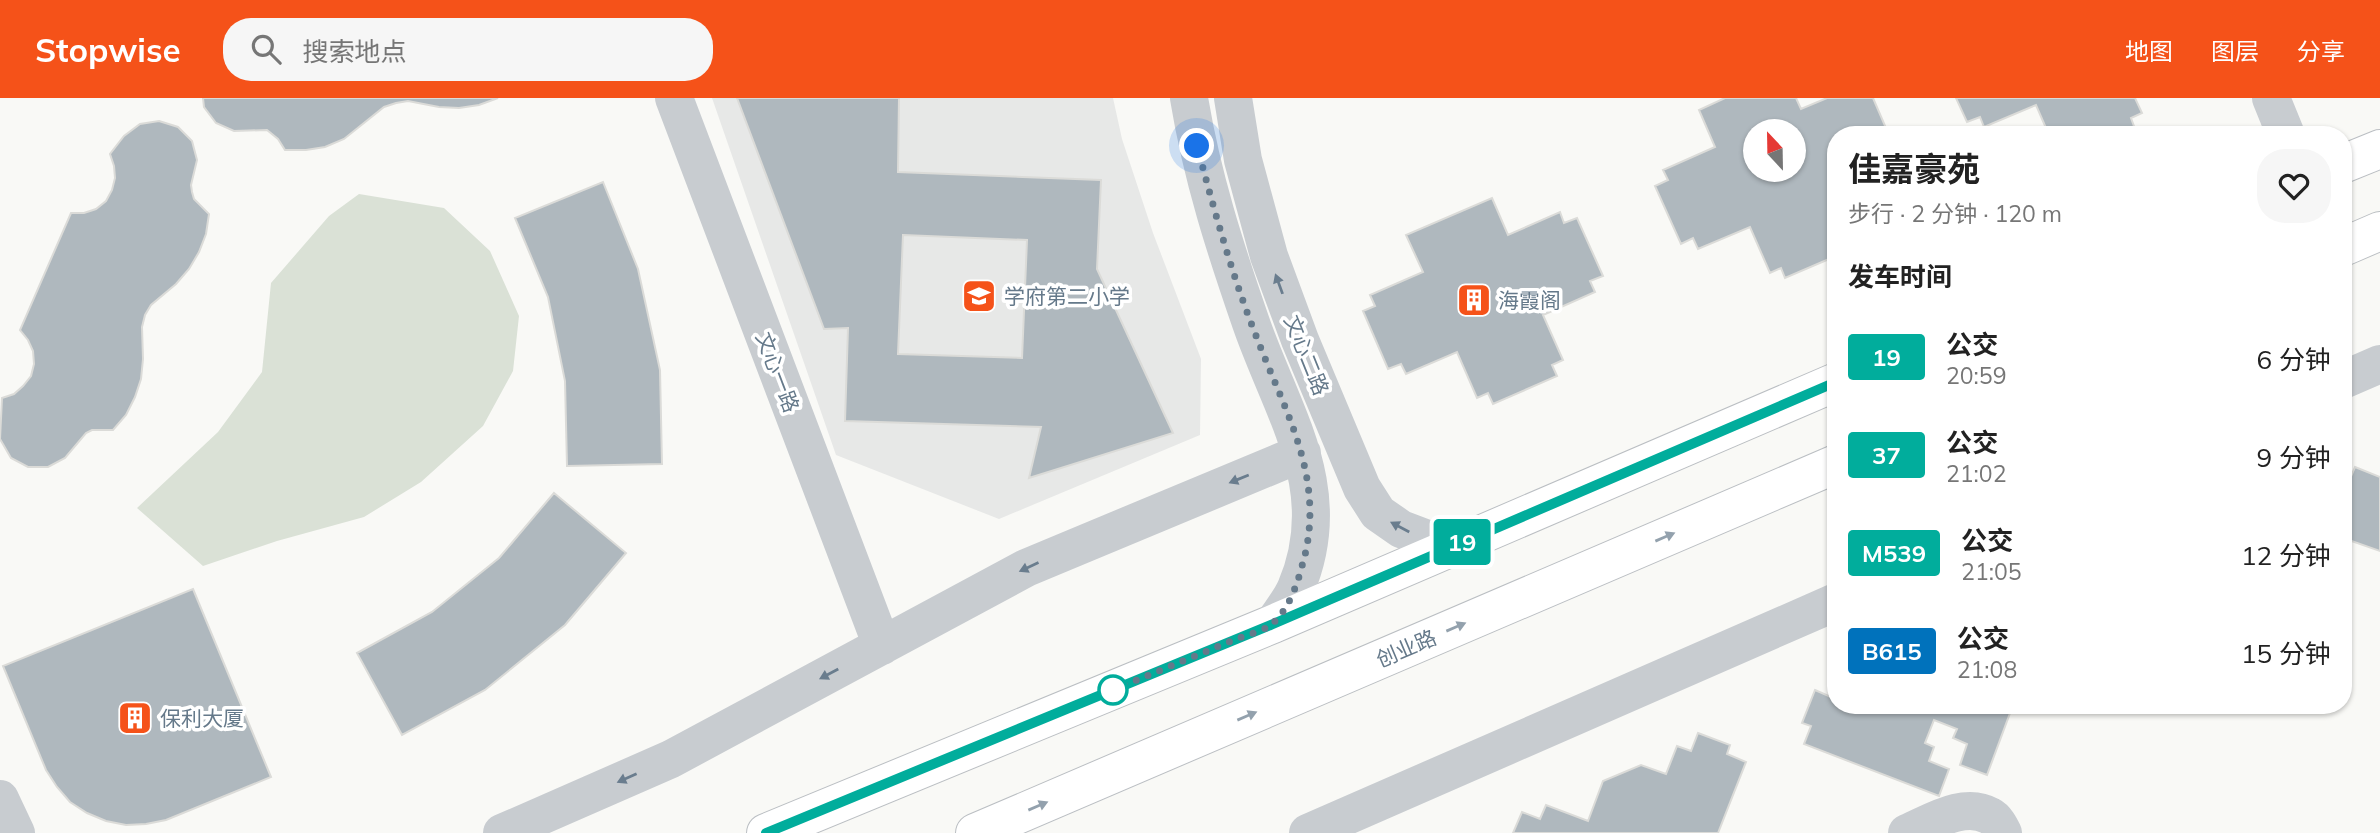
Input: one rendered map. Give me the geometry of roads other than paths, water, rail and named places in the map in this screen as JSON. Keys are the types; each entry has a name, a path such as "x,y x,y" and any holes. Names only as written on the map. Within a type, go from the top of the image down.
{"main road":[{"path":"2352,160 2380,149"},
{"path":"2352,243 2380,231"},
{"path":"766,833 1273,624 1827,386"},
{"name":"创业路","path":"975,833 1827,468"}],"street":[{"name":"文心一路","path":"674,98 882,646"},
{"name":"文心二路","path":"1189,98 1197,146 1220,235 1255,333 1297,433 1308,481 1311,512 1308,549 1296,589 1273,624"},
{"name":"文心二路","path":"1233,98 1243,160 1269,256 1300,340 1362,488 1378,513 1401,529 1430,540 1466,540"},
{"path":"2271,98 2282,126"},
{"path":"2352,376 2380,364"},
{"path":"502,833 671,759 1026,568 1302,453"},
{"path":"1308,833 1827,606"},
{"path":"0,799 16,833"},
{"path":"1907,833 1953,814 1974,810 1992,817 2003,833"}],"place":[{"name":"学府第二小学","path":"979,296"},
{"name":"海霞阁","path":"1474,300"},
{"name":"保利大厦","path":"135,718"}]}
